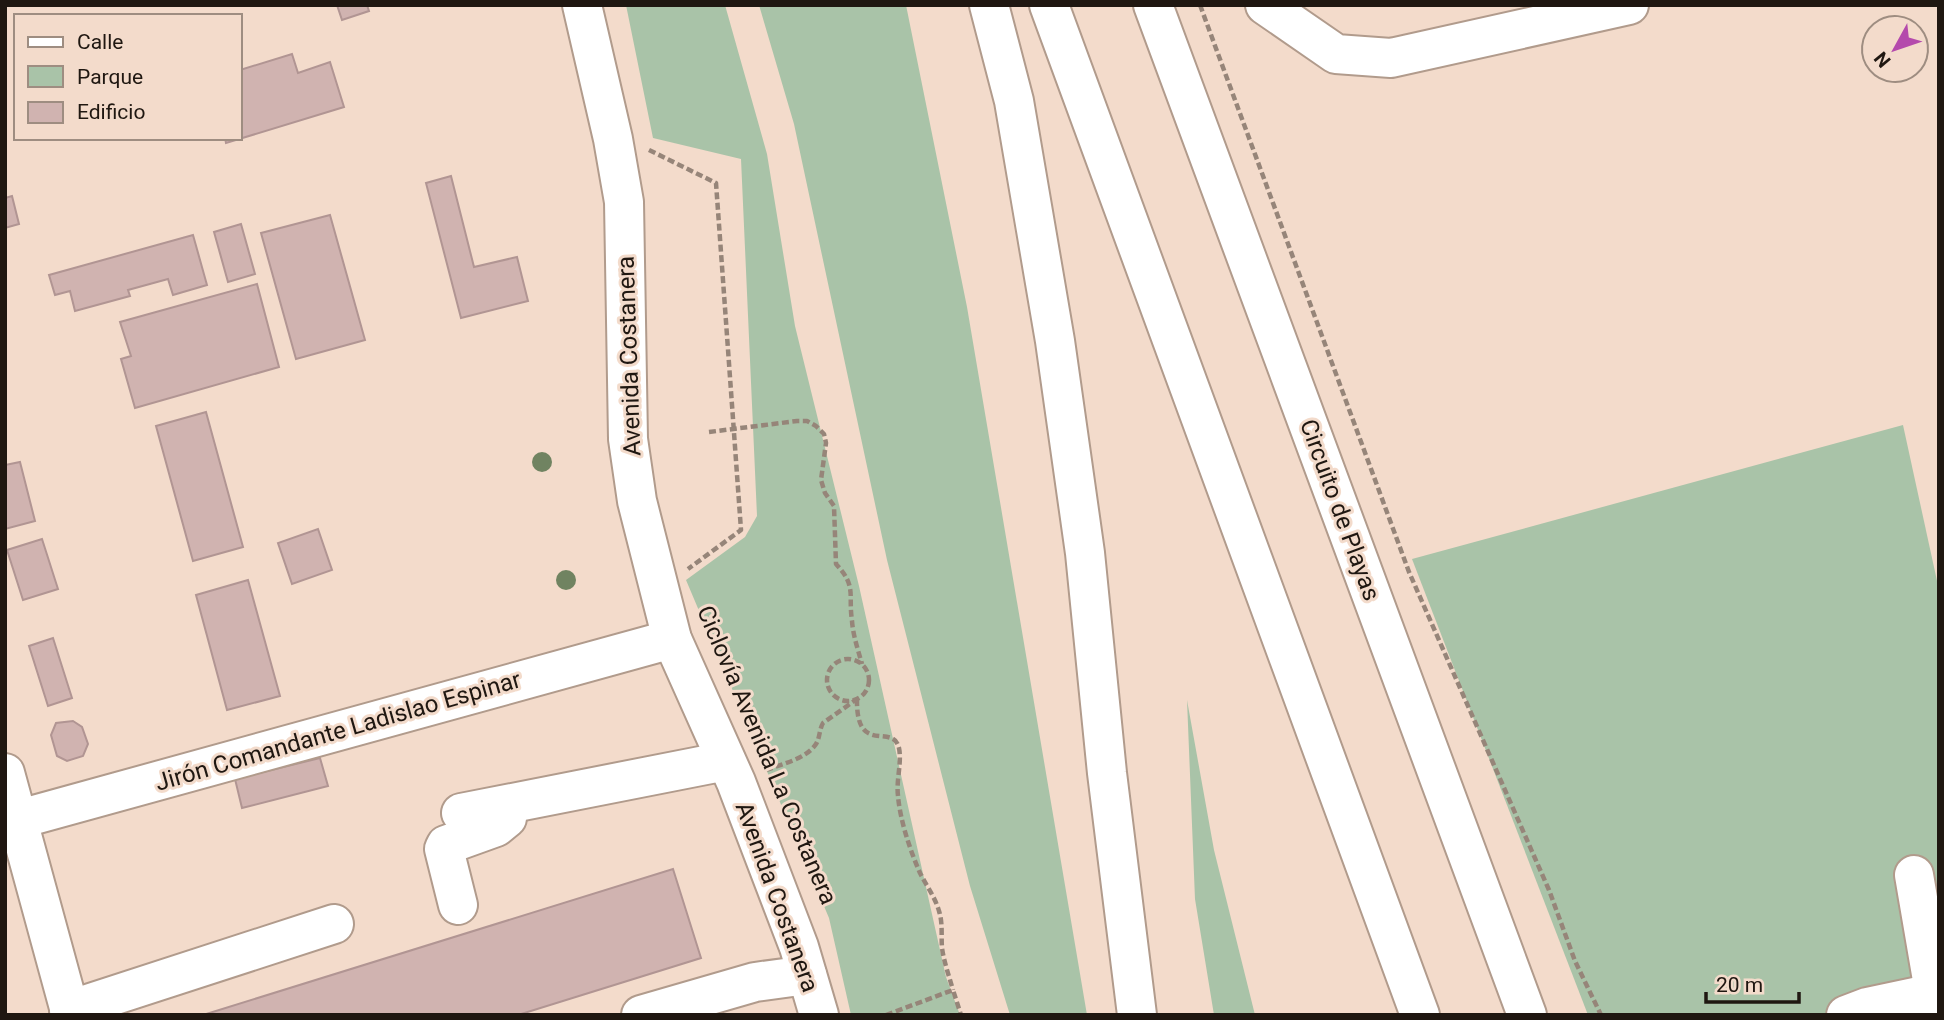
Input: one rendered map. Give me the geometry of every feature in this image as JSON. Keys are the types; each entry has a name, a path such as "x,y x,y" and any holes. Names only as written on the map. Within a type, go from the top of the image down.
{"main road":[{"name":"Avenida Costanera","path":"582,5 613,139 624,202 628,439 637,501 672,639 731,772 799,947 818,1015"},
{"path":"989,5 1014,102 1055,341 1085,553 1107,773 1137,1015"},
{"path":"1049,5 1420,1015"},
{"name":"Circuito de Playas","path":"1153,5 1527,1015"},
{"path":"1265,5 1336,54 1391,58 1629,5"},
{"name":"Jirón Comandante Ladislao Espinar","path":"11,822 672,639"},
{"path":"461,813 518,802 731,772"},
{"path":"5,774 11,822 70,1013 334,924"},
{"path":"458,905 444,849 446,845 496,827 513,812 518,802"},
{"path":"1846,1015 1867,1007 1936,1004 1914,875"},
{"path":"641,1015 755,982 807,975"}],"path":[{"path":"1200,5 1409,572 1549,890 1575,961 1601,1015"},
{"path":"641,145 716,183 741,530 687,570"},
{"path":"709,432 807,421 824,434 826,443 821,480 825,493 834,506 836,564 851,584 852,621 862,664 869,676 867,690 823,723 818,741 809,753 731,772"},
{"path":"858,699 838,699 828,688 827,681 831,668 842,660 849,659 862,664"},
{"path":"858,699 857,719 862,729 870,734 892,738 900,750 898,796 919,871 940,914 942,950 961,1015"},
{"path":"886,1015 953,990"}],"green space":[{"path":"626,5 725,5 767,154 795,326 859,586 946,977 960,1015 851,1015 829,918 686,580 745,537 757,516 741,159 653,138"},
{"path":"759,5 906,5 967,307 1087,1015 1010,1015 970,886 887,560 794,124"},
{"path":"1903,425 1939,590 1939,1015 1588,1015 1412,559"},
{"path":"1187,700 1214,850 1255,1015 1214,1015 1195,899"}],"building":[{"path":"337,5 367,5 369,11 342,20"},
{"path":"292,54 298,73 330,62 344,107 242,138 242,69"},
{"path":"451,176 474,267 517,257 528,301 461,318 426,183"},
{"path":"12,196 19,224 5,228 5,198"},
{"path":"330,215 365,340 296,359 261,233"},
{"path":"241,224 255,274 228,282 214,232"},
{"path":"193,235 207,285 173,295 168,279 128,290 130,296 75,311 70,291 55,295 49,275"},
{"path":"257,284 279,367 135,408 121,359 131,356 120,322"},
{"path":"206,412 243,547 193,561 156,426"},
{"path":"20,462 35,521 5,529 5,465"},
{"path":"318,529 332,570 292,584 278,543"},
{"path":"42,539 58,589 23,600 7,550"},
{"path":"248,580 280,696 227,710 196,595"},
{"path":"53,638 72,698 48,706 29,646"},
{"path":"73,721 82,727 88,744 83,756 67,761 57,756 51,735 56,723"},
{"path":"320,758 328,786 242,808 235,779"},
{"path":"673,869 701,958 518,1015 203,1015"}]}
